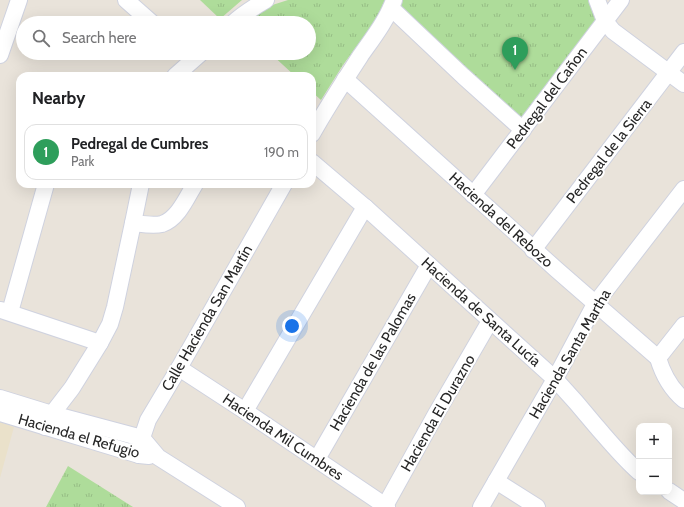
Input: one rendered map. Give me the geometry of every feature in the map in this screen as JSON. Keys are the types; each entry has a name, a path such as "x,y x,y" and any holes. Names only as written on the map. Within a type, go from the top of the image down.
{"street":[{"path":"0,55 19,0"},
{"path":"126,0 144,16"},
{"path":"241,16 266,0"},
{"path":"597,0 605,21 613,30 684,84"},
{"name":"Pedregal del Cañon","path":"473,195 621,0"},
{"path":"316,127 345,79 384,22 393,4 463,76 523,130"},
{"name":"Pedregal de la Sierra","path":"533,250 684,52"},
{"path":"180,72 193,60"},
{"name":"Hacienda del Rebozo","path":"345,79 533,250 658,358"},
{"name":"Hacienda de Santa Lucía","path":"316,165 365,207 555,379 618,452 636,469"},
{"path":"45,188 5,311 100,343"},
{"path":"49,420 72,388 110,324 134,223 140,188"},
{"path":"134,223 150,225 161,224 170,220 176,214 192,188"},
{"name":"Calle Hacienda San Martín","path":"139,455 142,438 148,420 282,188"},
{"name":"Hacienda Santa Martha","path":"481,507 555,379 595,304 684,189"},
{"path":"245,411 365,207"},
{"name":"Hacienda de las Palomas","path":"317,459 429,265"},
{"name":"Hacienda El Durazno","path":"386,506 436,414 490,321"},
{"path":"684,325 658,358 670,385 684,400"},
{"name":"Hacienda Mil Cumbres","path":"179,368 386,506"},
{"name":"Hacienda el Refugio","path":"0,398 49,420 139,455 158,457"},
{"name":"Hacienda el Refugio","path":"0,413 49,420 142,438 158,457 237,507"},
{"path":"496,481 537,507"},
{"path":"672,494 684,501"}],"shaded area":[{"path":"0,422 14,427 0,478"}],"green space":[{"path":"200,0 242,0 223,16 217,16"},
{"path":"288,0 386,0 381,13 343,65 321,100 316,96 316,72 291,72 278,60 316,60 316,16 251,16 263,8"},
{"path":"402,0 591,0 598,21 523,120 399,6"},
{"path":"68,466 133,507 46,507"}],"place":[{"name":"Pedregal de Cumbres","path":"515,70"}]}
